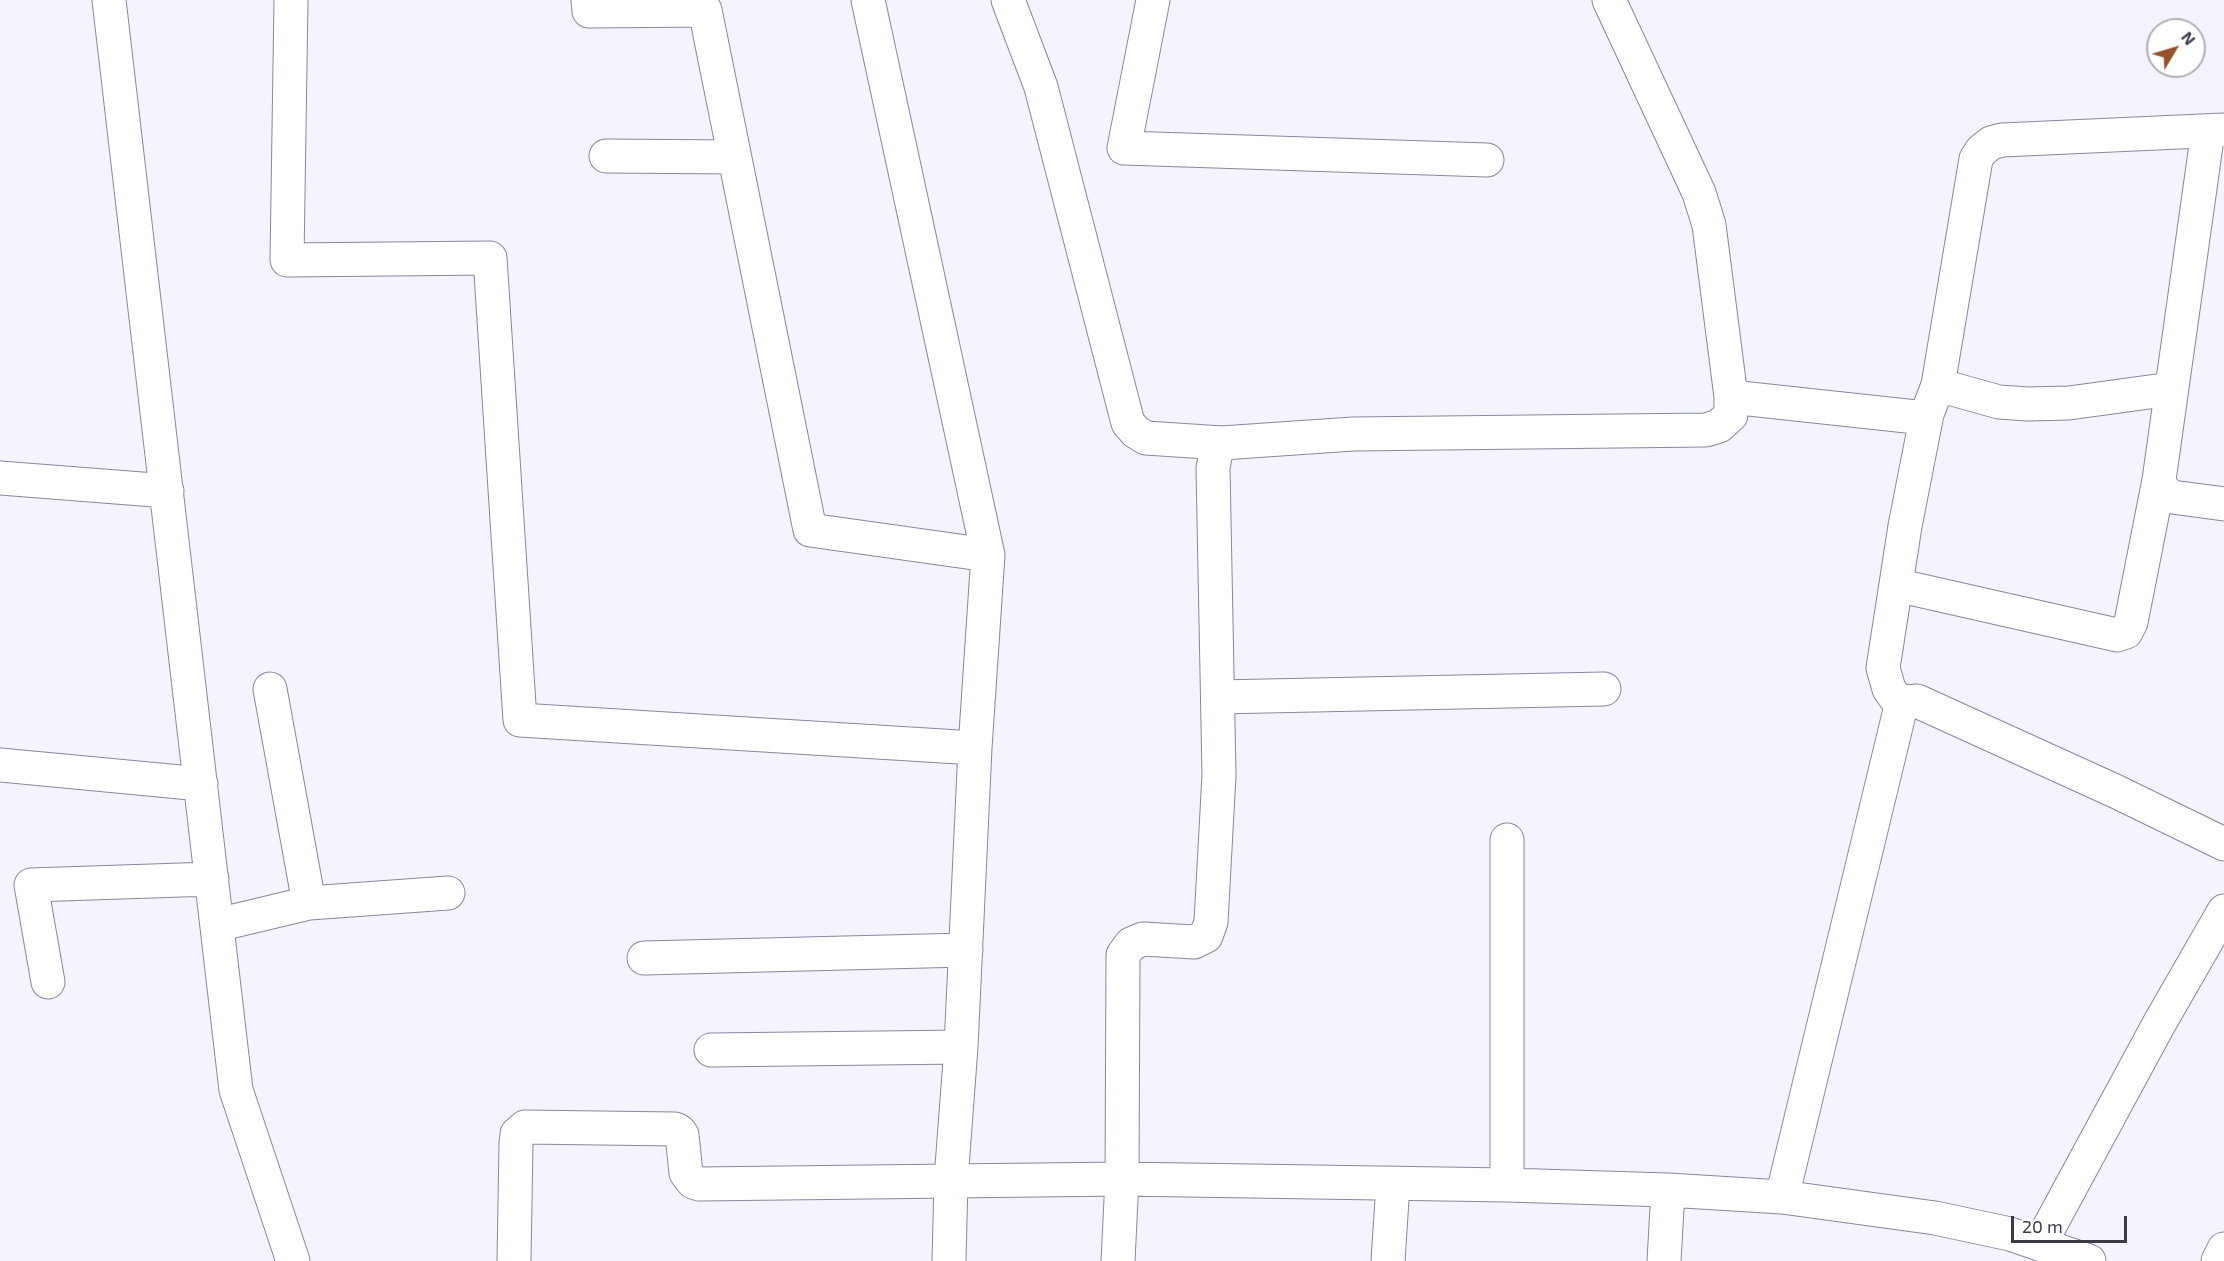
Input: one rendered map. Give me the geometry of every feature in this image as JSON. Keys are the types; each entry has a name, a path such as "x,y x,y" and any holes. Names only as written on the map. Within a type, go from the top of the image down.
{"main road":[{"path":"109,0 236,1090 293,1261"},
{"path":"291,0 287,260 490,258 520,720 975,748"},
{"path":"588,0 589,11 705,10 810,531 988,555"},
{"path":"868,0 988,555 975,748 948,1261"},
{"path":"1008,0 1041,87 1128,423 1146,438 1222,443 1353,434 1706,430 1719,426 1731,415 1731,397 1706,214 1694,183 1609,0"},
{"path":"1153,0 1124,148 1487,160"},
{"path":"1896,585 2117,635 2126,632 2131,622 2159,480 2171,389 2216,130 2002,140 1991,143 1981,151 1976,159 1896,585 1883,668 1885,681 1901,706"},
{"path":"606,156 735,157"},
{"path":"1731,397 1916,417 1932,400 2028,404 2068,403 2171,389"},
{"path":"1118,1261 1122,1179 1123,955 1131,944 1143,939 1194,942 1206,936 1211,922 1219,786 1214,468 1216,452 1222,443"},
{"path":"0,478 167,491"},
{"path":"2159,480 2163,490 2172,497 2224,504"},
{"path":"1218,697 1604,688"},
{"path":"270,689 309,903"},
{"path":"1782,1197 1901,706 1907,702 1917,701 2115,790 2224,844"},
{"path":"0,765 201,784"},
{"path":"1507,1185 1508,840"},
{"path":"48,982 31,885 212,879"},
{"path":"217,925 309,903 448,892"},
{"path":"2040,1244 2159,1024 2224,911"},
{"path":"644,958 966,950"},
{"path":"711,1050 961,1047"},
{"path":"514,1261 516,1143 517,1134 525,1127 675,1129 682,1135 686,1173 693,1182 699,1184 1122,1179 1668,1190 1782,1197 1935,1218 2010,1234 2090,1261"},
{"path":"1388,1261 1393,1184"},
{"path":"1664,1261 1668,1190"},
{"path":"2218,1261 2224,1249"}]}
